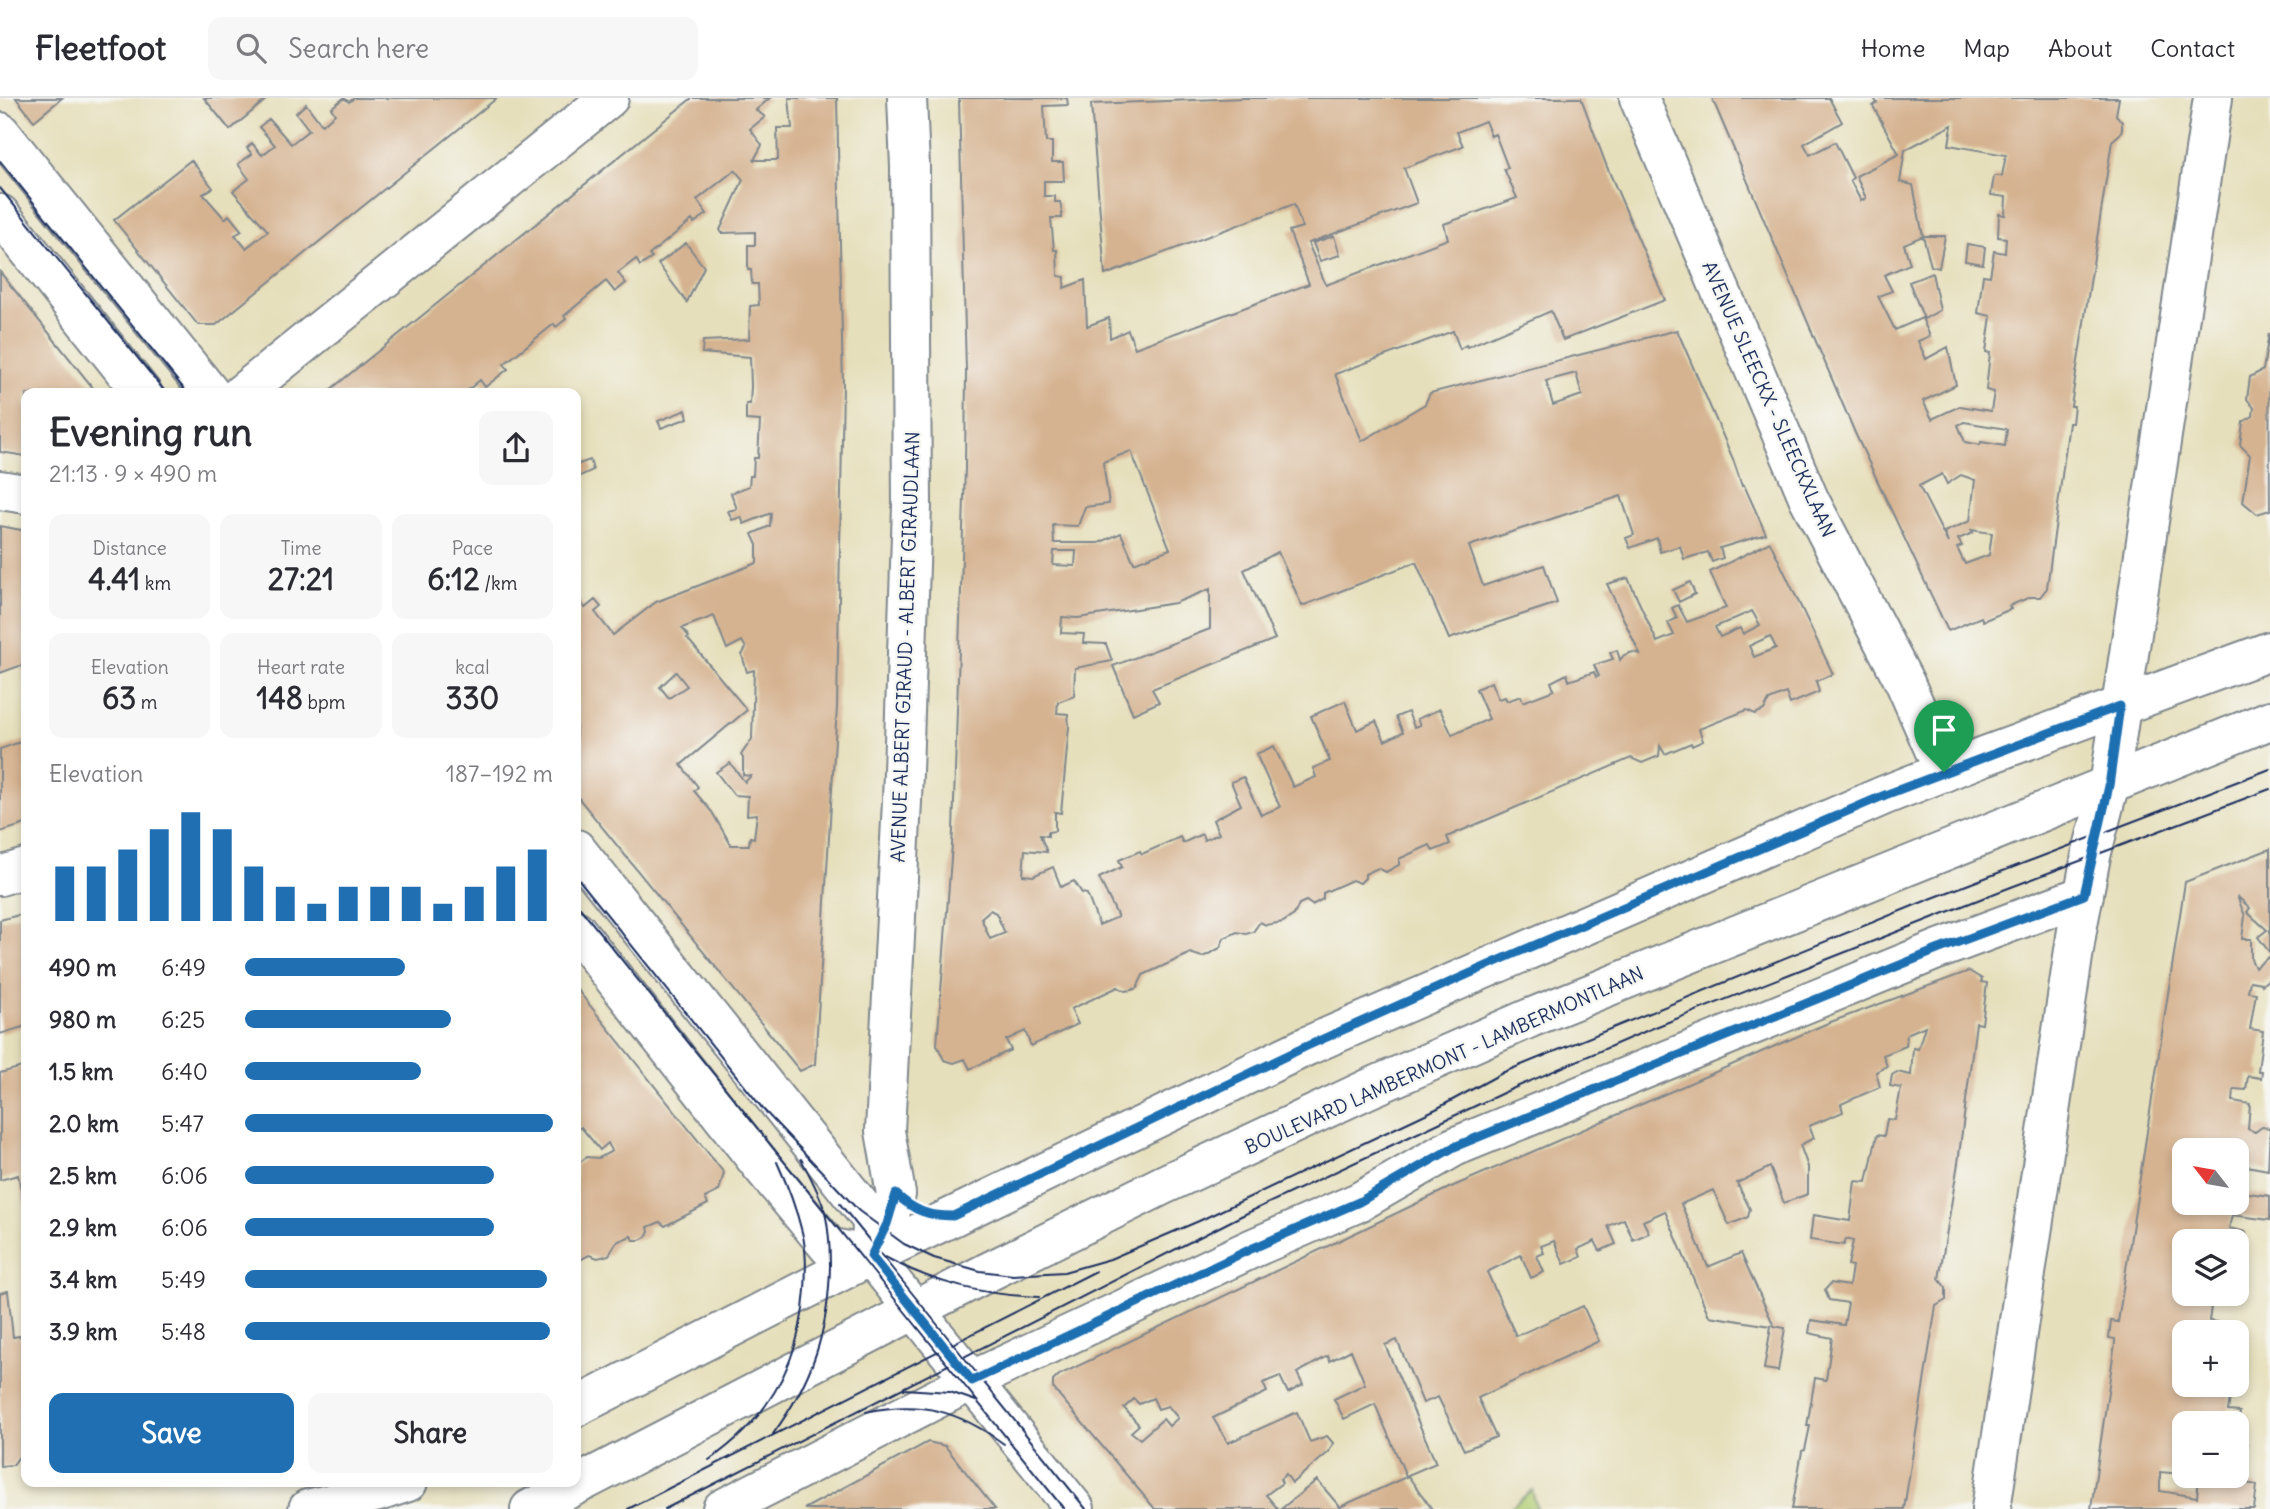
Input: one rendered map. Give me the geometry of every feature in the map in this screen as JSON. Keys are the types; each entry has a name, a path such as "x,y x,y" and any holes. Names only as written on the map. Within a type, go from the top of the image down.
{"street":[{"path":"248,388 610,98"},
{"name":"AVENUE ALBERT GIRAUD - ALBERT GIRAUDLAAN","path":"871,1256 887,1224 896,1194 885,1131 902,801 912,506 907,98"},
{"name":"AVENUE SLEECKX - SLEECKXLAAN","path":"1639,98 1809,499 1905,683 1944,772"},
{"path":"1991,1509 2084,895 2109,786 2213,98"},
{"path":"0,132 206,388"},
{"path":"0,214 139,388"},
{"path":"0,490 21,493"},
{"path":"581,1404 953,1216 1319,1041 1500,960 1944,772 2270,651"},
{"name":"BOULEVARD LAMBERMONT - LAMBERMONTLAAN","path":"581,1483 1163,1185 1368,1088 1530,1018 2270,720"},
{"path":"581,855 872,1220 871,1256"},
{"path":"0,876 21,870"},
{"path":"722,1509 972,1381 1251,1249 1359,1202 1454,1147 1937,950 2084,895"},
{"path":"581,936 829,1247 871,1256 1075,1509"},
{"path":"896,1194 906,1204 931,1216 953,1216"},
{"path":"308,1509 384,1487"},
{"name":"BOULEVARD LAMBERMONT - LAMBERMONTLAAN","path":"530,1509 573,1487"}],"green space":[{"path":"1532,1490 1537,1509 1509,1509"}],"building":[{"path":"16,98 62,98 34,121"},
{"path":"204,98 268,98 230,130"},
{"path":"344,98 349,102 354,98 497,98 216,325 198,325 114,220 191,160 213,188 203,194 225,219 229,215 242,231 235,235 246,248 268,231 233,191 249,179 238,164 252,154 247,148 252,143 262,155 275,145 259,127 269,119 291,144 309,130 296,113 306,104 322,125 335,114 331,108"},
{"path":"692,98 770,98 756,110 765,117 750,129 762,145 754,160 778,160 777,128 792,128 789,98 837,98 843,386 837,707 815,1064 800,1071 581,801 581,603 585,608 595,600 601,607 595,612 613,635 656,602 757,563 757,545 752,534 770,526 771,513 744,524 741,517 732,520 728,511 737,509 731,493 749,486 750,476 753,476 754,458 758,458 760,421 746,420 746,404 750,404 750,357 702,353 703,341 749,339 750,306 759,305 758,284 752,284 751,270 748,270 748,245 755,245 755,232 722,233 720,230 743,180 735,170 697,200 707,214 694,223 692,220 649,255 652,258 640,266 636,259 618,273 626,283 615,292 606,281 564,316 566,319 556,327 554,324 504,364 508,369 485,387 480,380 470,388 332,388","holes":["714,616 727,649 742,641 746,648 742,655 747,672 754,670 752,739 741,755 743,775 751,776 745,782 730,763 716,772 734,795 748,796 747,815 757,814 754,838 750,837 749,845 731,845 712,812 694,791 698,787 681,765 747,710 687,638 689,637 682,628","676,672 687,686 669,698 660,687"]},
{"path":"959,98 1067,98 1068,105 1044,106 1046,142 1052,142 1052,162 1063,162 1064,181 1044,181 1044,196 1055,196 1055,202 1060,202 1062,211 1062,218 1051,218 1054,250 1057,250 1058,276 1065,277 1064,288 1085,280 1087,326 1109,318 1110,338 1128,330 1135,348 1309,284 1289,231 1302,227 1294,204 1105,275 1091,104 1244,98 1581,98 1607,167 1665,300 1563,340 1551,311 1467,347 1466,345 1460,349 1453,331 1335,374 1362,441 1425,404 1430,393 1677,330 1742,486 1744,485 1766,534 1720,548 1723,558 1712,562 1708,552 1684,559 1680,546 1660,552 1657,538 1630,548 1626,538 1634,535 1621,496 1469,546 1483,586 1544,565 1557,603 1449,639 1416,562 1302,606 1278,552 1244,570 1275,639 1152,689 1159,702 1133,714 1113,666 1210,629 1210,589 1175,603 1078,618 1062,617 1061,633 1084,634 1083,643 1106,644 1112,661 1075,668 1074,696 1058,702 1057,713 1068,714 1069,727 1061,813 1055,812 1055,831 1048,832 1048,836 1040,835 1047,852 1025,850 1023,875 1033,876 1053,867 1061,887 1074,881 1082,893 1087,894 1099,925 1118,917 1099,878 1122,867 1119,860 1140,851 1142,854 1180,837 1183,843 1202,834 1204,840 1219,834 1213,820 1241,805 1231,782 1243,777 1261,815 1280,807 1256,754 1274,746 1293,787 1316,777 1313,768 1330,761 1311,716 1345,701 1357,730 1376,721 1385,741 1403,732 1396,717 1408,712 1414,727 1420,725 1417,719 1440,709 1452,735 1489,719 1476,689 1491,682 1498,699 1505,697 1507,701 1521,696 1523,702 1554,690 1551,682 1567,674 1569,681 1594,672 1596,677 1599,676 1594,665 1613,659 1610,653 1617,650 1620,660 1624,655 1633,652 1640,654 1607,584 1628,578 1657,642 1674,635 1668,623 1677,618 1672,608 1678,605 1687,622 1726,608 1710,572 1770,542 1833,674 1816,681 1819,692 1790,704 1786,693 1769,700 1764,710 1755,714 1747,710 1699,729 1703,741 1692,746 1691,743 1665,754 1660,746 1659,756 1642,763 1631,758 1449,836 1447,837 1450,844 1433,851 1430,845 1399,859 1399,865 1386,872 1378,868 1365,874 1360,883 1352,880 1323,893 1323,899 1312,905 1306,901 1299,904 1294,915 1283,922 1266,925 1260,922 1253,932 1237,932 1224,938 1220,948 1202,957 1190,953 1143,975 1137,988 1125,991 1118,987 1071,1009 1078,1024 1031,1046 1025,1031 1006,1040 1011,1050 970,1069 965,1059 954,1063 944,1060 937,1045 953,831 966,371","holes":["1485,121 1491,136 1495,134 1508,168 1504,169 1517,198 1444,224 1448,239 1326,285 1308,243 1417,203 1404,168 1463,146 1457,132","1576,373 1582,395 1553,405 1546,381","1131,451 1170,549 1134,563 1121,533 1099,543 1054,543 1053,525 1078,526 1085,507 1109,504 1103,462","1054,551 1076,551 1075,566 1053,565","1752,611 1760,625 1743,634 1740,628 1720,637 1715,627","1770,636 1776,648 1754,657 1749,646","990,910 996,913 1005,933 990,939 981,918"]},
{"path":"1712,98 1829,98 1842,122 1804,144 1810,155 1835,142 1861,201 1866,198 1856,176 1899,154 1873,106 1877,103 1874,98 2119,98 2116,115 2122,122 2122,129 2112,141 2071,406 2074,406 2072,423 2069,423 2047,588 2040,597 2030,597 1983,621 1981,617 1948,631 1855,433","holes":["1952,125 1949,145 2006,155 2002,176 1994,176 1991,195 2006,197 2005,215 1999,214 1998,237 2006,238 2005,253 1994,251 1990,276 1983,275 1978,313 1991,316 1986,352 1990,353 1986,390 1994,392 1991,411 1960,406 1932,419 1923,401 1956,385 1948,347 1926,359 1918,341 1930,336 1922,318 1895,330 1878,296 1892,291 1884,275 1910,264 1904,244 1923,236 1913,185 1900,182 1905,150","1964,422 2007,429 2005,446 1965,442 1958,425","1942,474 1947,484 1961,475 1975,480 1970,521 1944,532 1948,543 1919,486","1971,530 1992,533 1989,555 1965,564 1957,548 1962,546 1958,539 1973,533"]},
{"path":"1334,236 1340,255 1320,261 1313,243"},
{"path":"1923,236 1945,236 1939,268 1931,266"},
{"path":"686,243 704,267 687,302 658,264"},
{"path":"1967,244 1985,247 1983,264 1965,261"},
{"path":"0,272 93,388 21,388 21,455 0,452"},
{"path":"1932,273 1940,310 1924,319 1909,282"},
{"path":"2269,333 2270,510 2257,514 2243,502 2250,455 2240,445 2243,422 2253,416 2254,408 2247,399 2250,377 2263,370"},
{"path":"686,410 688,418 661,428 658,421"},
{"path":"590,460 593,470 581,476 581,463"},
{"path":"0,526 21,530 21,665 0,673"},
{"path":"1690,582 1695,594 1679,602 1673,590"},
{"path":"21,742 21,826 0,832 0,749"},
{"path":"2270,849 2270,953 2258,937 2267,930 2247,912 2250,908 2237,896 2245,916 2242,939 2251,939 2251,959 2255,968 2270,956 2270,978 2262,985 2250,981 2248,992 2256,993 2250,1029 2263,1031 2258,1071 2262,1071 2261,1078 2248,1076 2246,1090 2234,1089 2233,1101 2250,1104 2248,1129 2255,1132 2262,1127 2270,1128 2268,1170 2249,1166 2249,1138 2172,1138 2172,1215 2232,1215 2229,1228 2233,1229 2172,1229 2172,1306 2211,1306 2209,1320 2172,1320 2172,1397 2230,1397 2228,1411 2172,1411 2172,1473 2160,1472 2160,1491 2197,1497 2198,1488 2249,1488 2249,1484 2257,1485 2254,1509 2091,1509 2115,1343 2115,1339 2109,1338 2111,1321 2118,1322 2185,882"},
{"path":"21,914 21,1028 0,1034 0,920"},
{"path":"1969,971 1982,979 1981,982 1987,983 1982,1024 1976,1023 1958,1163 1939,1279 1946,1288 1946,1300 1936,1306 1904,1509 1792,1509 1802,1451 1805,1450 1810,1426 1807,1426 1815,1378 1826,1380 1832,1338 1809,1333 1811,1320 1844,1325 1848,1303 1829,1300 1825,1290 1831,1283 1849,1286 1852,1266 1848,1265 1853,1241 1846,1239 1844,1245 1810,1240 1813,1215 1850,1221 1855,1181 1867,1182 1877,1135 1884,1136 1887,1119 1895,1120 1901,1088 1890,1086 1892,1075 1897,1072 1911,1075 1913,1048 1918,1049 1925,1026 1907,1034 1906,1046 1883,1055 1887,1066 1876,1072 1880,1087 1841,1104 1843,1112 1809,1126 1814,1138 1800,1145 1808,1167 1808,1194 1784,1203 1770,1167 1737,1183 1750,1209 1748,1217 1729,1225 1713,1190 1681,1204 1708,1267 1741,1253 1774,1326 1785,1328 1778,1371 1764,1369 1771,1326 1709,1316 1665,1211 1643,1221 1649,1233 1633,1240 1624,1219 1608,1226 1616,1244 1600,1251 1595,1241 1578,1249 1581,1257 1564,1264 1554,1241 1541,1246 1544,1253 1537,1256 1544,1272 1531,1278 1521,1255 1487,1272 1516,1336 1583,1306 1599,1341 1478,1398 1496,1437 1464,1450 1438,1397 1423,1403 1397,1340 1385,1345 1436,1463 1406,1476 1375,1404 1344,1419 1334,1399 1365,1384 1351,1350 1330,1361 1328,1356 1297,1373 1303,1385 1288,1393 1280,1376 1263,1383 1267,1392 1213,1418 1228,1443 1297,1412 1310,1442 1327,1436 1333,1443 1329,1452 1292,1483 1286,1474 1280,1479 1282,1483 1266,1495 1278,1509 1155,1509 1053,1388 1053,1381 1059,1375 1449,1188 1828,1023","holes":["1153,1398 1158,1409 1168,1406 1178,1418 1169,1426 1163,1419 1140,1439 1131,1432 1139,1425 1124,1408 1134,1399 1139,1404"]},
{"path":"581,994 724,1173 719,1191 705,1198 708,1204 665,1226 660,1222 648,1227 646,1237 640,1240 634,1240 631,1236 619,1241 609,1255 598,1258 589,1255 581,1259 581,1161 587,1157 599,1158 612,1151 608,1143 600,1150 581,1127"},
{"path":"21,1067 21,1189 18,1175 0,1180 0,1073"},
{"path":"2249,1193 2270,1196 2270,1220 2232,1215 2249,1215"},
{"path":"8,1291 13,1337 21,1336 21,1453 13,1465 0,1466 0,1293"},
{"path":"928,1442 945,1446 995,1509 804,1509"},
{"path":"1408,1476 1432,1509 1281,1509 1317,1480 1340,1507"}],"tram line":[{"path":"0,161 183,388"},
{"path":"0,188 162,388"},
{"path":"761,1107 859,1211 904,1244 934,1258 980,1271 1013,1275 1064,1272 1110,1259 1199,1221 1436,1109 1504,1072 1930,899 2270,769"},
{"path":"665,1509 1241,1216 1505,1092 1653,1028 1998,892 2270,789"},
{"path":"581,882 767,1114"},
{"path":"581,909 1064,1509"},
{"path":"773,1434 808,1375 822,1334 829,1289 830,1265 825,1212 801,1159"},
{"path":"709,1460 749,1426 778,1387 796,1342 802,1317 805,1246 794,1205 777,1162"},
{"path":"840,1204 1086,1509"},
{"path":"885,1257 941,1281 979,1291 1039,1297"},
{"path":"628,1509 1096,1271"},
{"path":"904,1389 950,1392 976,1401"},
{"path":"866,1412 904,1407 939,1411 971,1423 1004,1444"}],"route":[{"path":"2120,706 2109,786 2084,895 1937,950 1454,1147 1359,1202 1251,1249 972,1381 871,1256 887,1224 896,1194 906,1204 931,1216 953,1216 1307,1046 1500,960 1944,772 2120,706"}]}
